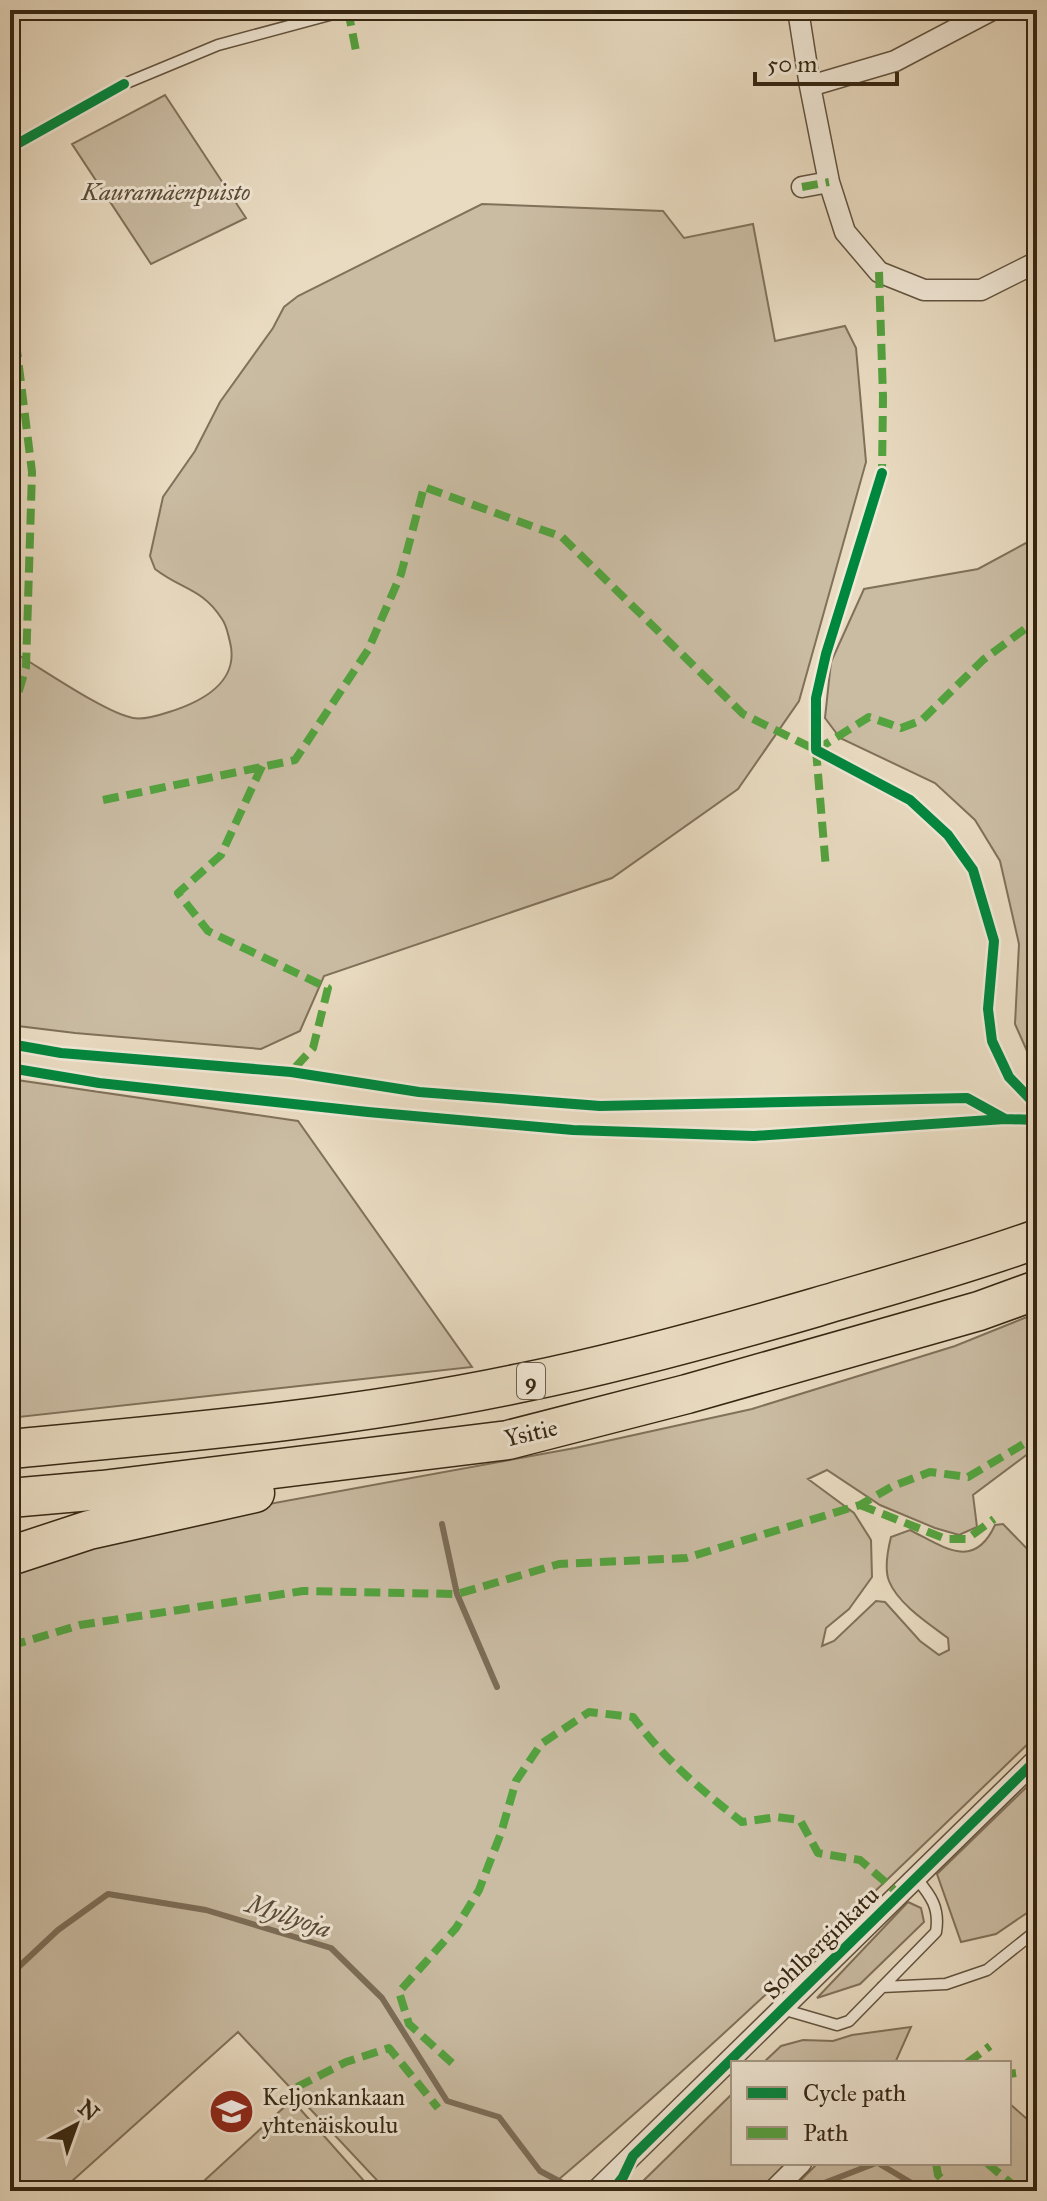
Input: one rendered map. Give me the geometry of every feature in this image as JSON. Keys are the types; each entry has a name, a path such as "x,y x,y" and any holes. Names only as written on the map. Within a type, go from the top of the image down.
{"highway":[{"name":"9","path":"10,1449 209,1431 358,1411 523,1383 673,1348 976,1261 1037,1239"},
{"name":"Ysitie","path":"10,1498 102,1490 508,1440 687,1394 933,1324 1037,1290"},
{"path":"10,1556 89,1530 508,1440"}],"street":[{"path":"798,10 829,182 845,232 879,272 924,290 981,290 1037,262"},
{"path":"810,86 895,61 992,10"},
{"path":"802,187 829,182"},
{"name":"Sohlberginkatu","path":"596,2191 1037,1759"},
{"path":"773,2191 799,2165"}],"lane":[{"path":"124,84 218,45 348,10"},
{"path":"782,2009 837,2025 849,2021 936,1932 934,1898 917,1879"},
{"path":"882,1987 946,1984 987,1970 1037,1930"}],"green space":[{"name":"Kauramäenpuisto","path":"165,95 246,218 151,264 72,144"},
{"path":"482,204 663,211 684,238 753,224 775,341 845,326 856,348 866,462 799,701 738,789 612,878 324,976 300,1031 261,1049 10,1025 10,650 89,699 133,718 151,717 181,708 215,688 224,679 232,656 224,622 207,601 155,569 150,556 163,497 195,451 220,402 273,328 284,307 298,296"},
{"path":"1037,537 1037,1064 1031,1060 1015,1024 1019,944 1000,861 975,820 935,783 840,738 825,718 831,662 864,589 978,569"},
{"path":"10,1079 298,1121 472,1367 10,1418"},
{"path":"1037,1313 1037,1447 973,1495 977,1527 959,1535 935,1528 880,1505 827,1470 808,1479 854,1513 871,1540 872,1577 849,1609 826,1628 822,1646 834,1641 876,1601 885,1602 920,1641 939,1655 949,1650 948,1638 915,1613 893,1589 887,1570 891,1537 910,1530 946,1548 968,1551 978,1548 995,1525 1003,1524 1037,1559 1037,1735 734,2024 545,2191 387,2191 238,2032 61,2191 10,2191 10,1569 155,1525 575,1448 752,1409 955,1346"},
{"path":"1037,1777 1037,1906 996,1934 961,1942 937,1874"},
{"path":"908,1902 921,1908 924,1922 860,1984 817,1998"},
{"path":"911,2027 896,2061 765,2061 781,2046 803,2040 833,2041 852,2035"},
{"path":"731,2095 731,2165 790,2165 764,2191 642,2191 639,2185"},
{"path":"292,2100 373,2191 193,2191"},
{"path":"1011,2105 1037,2128 1037,2191 790,2191 816,2165 1011,2165"}],"waterway":[{"path":"442,1524 457,1594 497,1687"},
{"name":"Myllyoja","path":"10,1975 58,1930 108,1894 206,1910 331,1948 382,1998 447,2101 499,2117 540,2171 574,2189"},
{"name":"Myllyoja","path":"815,2191 819,2185 871,2165"},
{"name":"Myllyoja","path":"881,2165 925,2191"}],"marked path":[{"path":"348,10 356,51"},
{"path":"802,187 829,182"},
{"path":"879,272 882,473"},
{"path":"10,294 32,472 26,667 10,721"},
{"path":"103,800 295,760 368,650 401,574 424,487 562,537 743,714 816,750"},
{"path":"816,750 869,717 901,728 922,720 983,660 1037,620"},
{"path":"816,750 826,869"},
{"path":"262,766 221,855 178,893 208,931 328,988 313,1048 291,1072"},
{"path":"10,1646 80,1625 303,1591 457,1594 559,1564 686,1558 860,1505 893,1486 930,1472 968,1477 1037,1436"},
{"path":"860,1505 946,1539 967,1539 994,1519"},
{"path":"452,2063 409,2024 399,1992 456,1928 479,1890 501,1833 516,1781 541,1744 589,1712 633,1717 657,1747 742,1822 777,1817 800,1820 818,1853 860,1860 900,1895"},
{"path":"970,2061 990,2046"},
{"path":"297,2087 346,2062 389,2048 438,2108"},
{"path":"1011,2074 1016,2073"},
{"path":"936,2165 938,2175 953,2191"},
{"path":"989,2165 1020,2191"}],"cycle path":[{"path":"10,148 124,84"},
{"path":"882,473 826,654 816,698 816,750 910,800 948,835 973,870 994,941 988,1009 992,1041 1009,1077 1033,1102 1037,1116"},
{"path":"10,1044 61,1053 291,1072 419,1092 600,1106 967,1098 1005,1119"},
{"path":"10,1068 99,1083 573,1130 754,1136 1005,1119 1037,1120"},
{"path":"612,2191 633,2156 1037,1759"}],"place":[{"name":"Keljonkankaan yhtenäiskoulu","path":"231,2111"}]}
